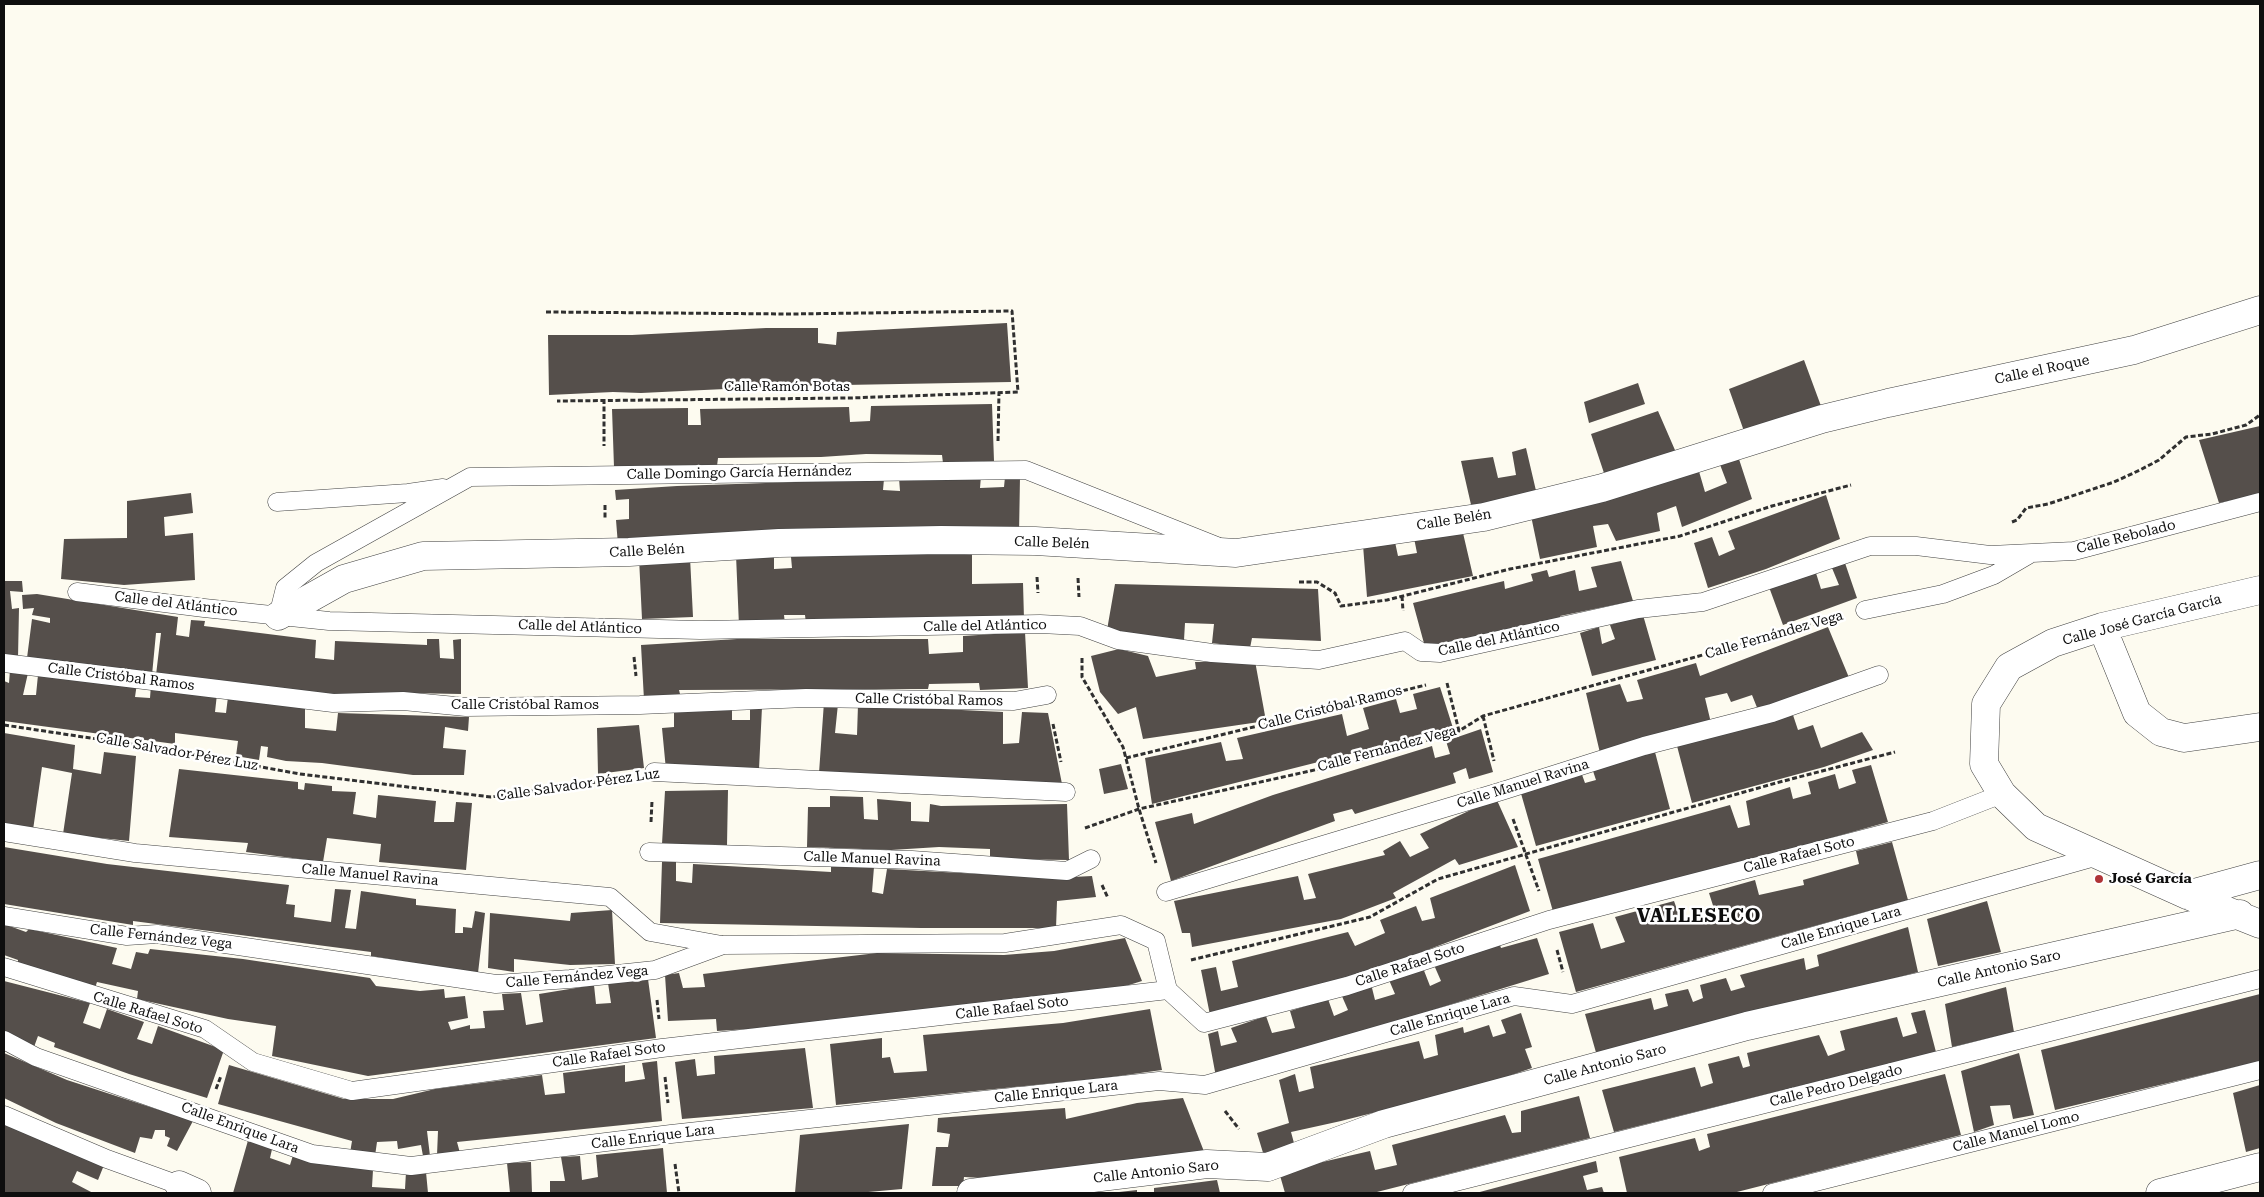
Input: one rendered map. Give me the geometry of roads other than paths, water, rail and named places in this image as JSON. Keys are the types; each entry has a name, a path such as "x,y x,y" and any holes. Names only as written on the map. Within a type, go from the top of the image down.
{"street":[{"name":"Calle el Roque","path":"1822,419 1888,402 2134,350 2260,310"},
{"name":"Calle Belén","path":"278,616 344,578 423,556 629,552 789,543 941,540 1035,541 1236,554 1484,516 1602,488 1822,419"},
{"name":"Calle José García García","path":"2250,919 2187,895 2036,827 2002,794 1984,764 1986,704 2009,667 2053,643 2102,627 2260,590"},
{"path":"2102,627 2137,713 2161,732 2184,738 2260,727"},
{"path":"2187,895 2260,875"},
{"name":"Calle Antonio Saro","path":"971,1193 1207,1164 1268,1167 1384,1124 1747,1026 2250,919"},
{"path":"2160,1193 2260,1167"}],"lane":[{"name":"Calle Domingo García Hernández","path":"278,616 285,588 316,563 470,477 1026,470 1236,554"},
{"path":"277,502 408,492 454,486"},
{"name":"Calle Rebolado","path":"1870,546 1916,546 1990,555 2074,551 2260,502"},
{"name":"Calle del Atlántico","path":"77,592 329,621 700,630 1040,624 1080,626 1118,640 1212,653 1319,660 1405,640 1421,652 1440,653 1638,609 1703,602 1870,546"},
{"path":"1865,610 1942,594 1994,575 2034,552"},
{"name":"Calle Cristóbal Ramos","path":"4,663 333,703 403,701 466,707 806,698 1014,701 1047,695"},
{"name":"Calle Manuel Ravina","path":"1166,892 1502,791 1644,746 1772,714 1879,675"},
{"name":"Calle Salvador Pérez Luz","path":"654,772 1066,792"},
{"name":"Calle Rafael Soto","path":"4,967 205,1029 254,1062 352,1091 662,1048 1168,990 1204,1023 1347,986 1549,920 1933,821 2002,794"},
{"name":"Calle Manuel Ravina","path":"4,832 135,853 610,897 650,932 723,945"},
{"name":"Calle Manuel Ravina","path":"650,852 912,860 1067,871 1091,859"},
{"name":"Calle Enrique Lara","path":"4,1040 36,1057 206,1115 312,1154 411,1166 681,1133 1159,1081 1205,1085 1514,996 1572,1004 2098,856"},
{"name":"Calle Fernández Vega","path":"4,916 126,936 156,934 496,984 570,980 654,970 723,945 1004,943 1120,925 1156,941 1168,990"},
{"name":"Calle Pedro Delgado","path":"1412,1193 2260,979"},
{"name":"Calle Manuel Lomo","path":"1772,1193 2260,1070"},
{"path":"4,1115 107,1159 188,1189"}],"place":[{"name":"José García","path":"2099,879"}],"district":[{"name":"VALLESECO","path":"1699,916"}]}
